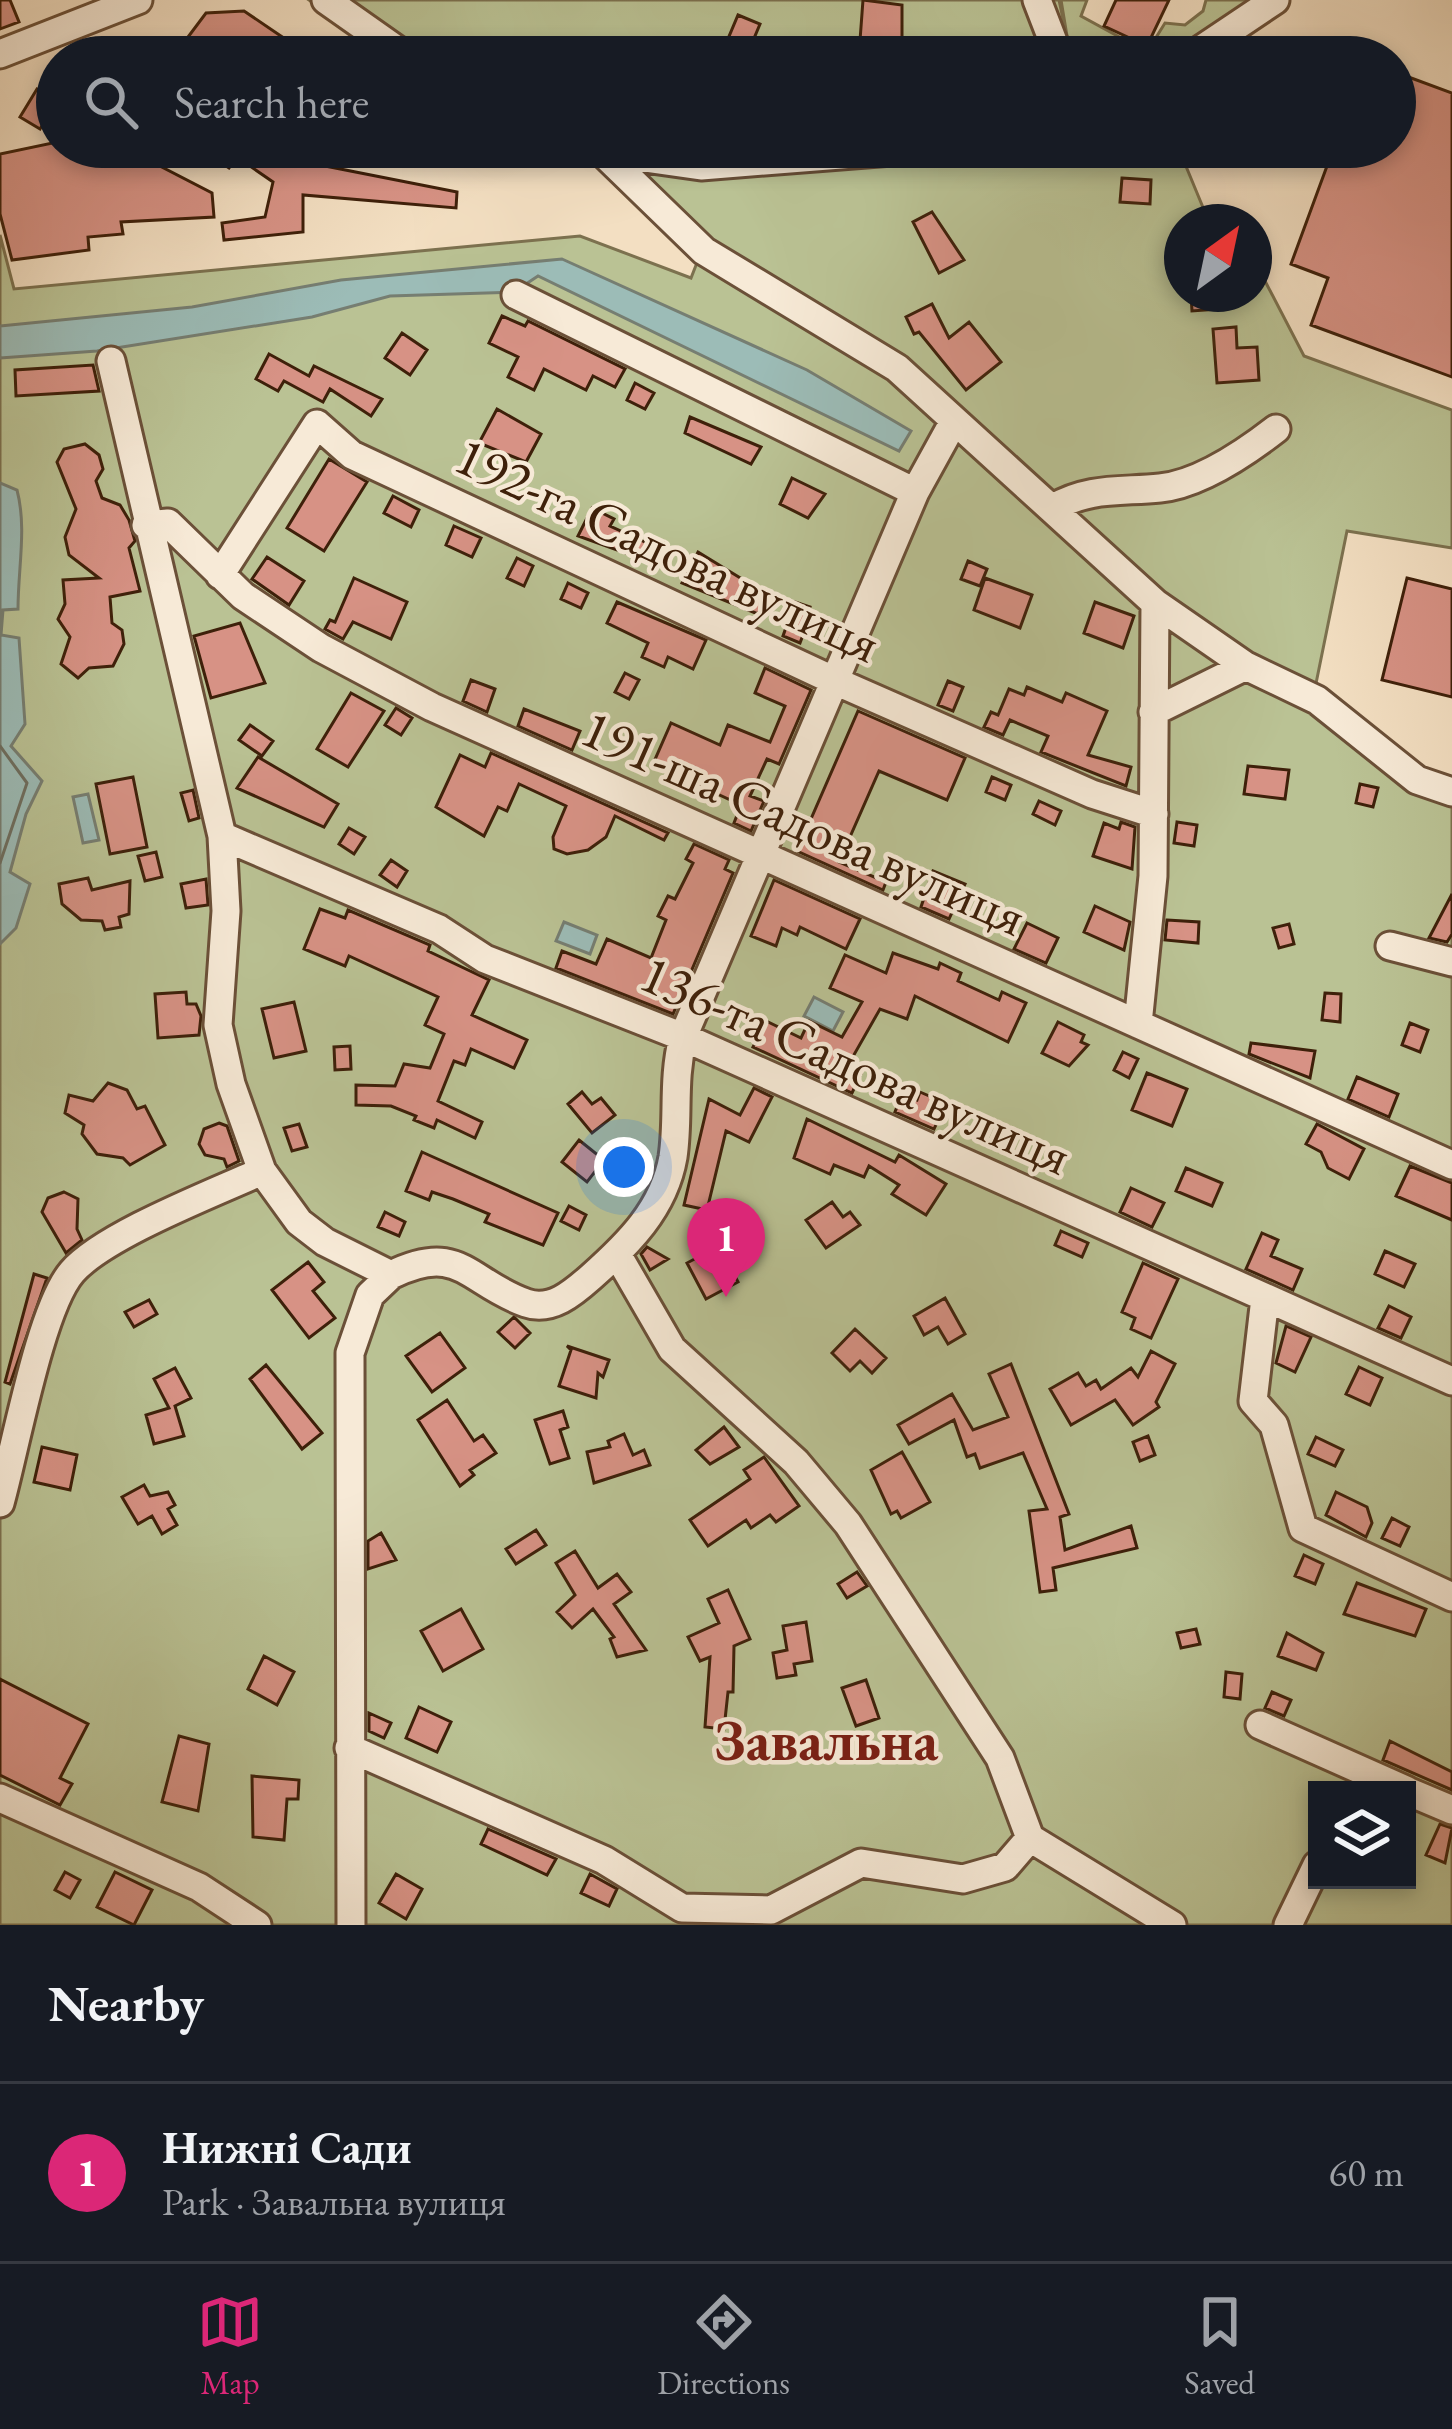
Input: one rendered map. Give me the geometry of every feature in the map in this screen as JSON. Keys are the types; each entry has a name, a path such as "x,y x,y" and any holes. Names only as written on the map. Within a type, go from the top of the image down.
{"street":[{"path":"326,0 377,36"},
{"path":"1037,0 1051,36"},
{"path":"1221,36 1275,0"},
{"path":"45,36 124,4"},
{"path":"0,54 36,39"},
{"path":"615,168 704,250 891,364 1155,604 1246,666 1317,700 1418,779 1452,792"},
{"path":"516,295 914,492"},
{"path":"111,361 222,836 226,911 218,1025 231,1084 262,1171 299,1222 325,1242 391,1275"},
{"path":"351,1925 350,1353 370,1295 391,1275 442,1259 466,1266 527,1304 544,1307 573,1293 653,1214 673,1156 673,1077 682,1037 914,492 953,423"},
{"name":"192-га Садова вулиця","path":"220,575 316,424 352,455 835,681 1093,794 1154,814"},
{"path":"1053,508 1082,491 1165,488 1200,475 1276,429"},
{"name":"191-ша Садова вулиця","path":"146,525 168,523 220,575 321,648 432,707 1452,1166"},
{"path":"1138,1024 1154,814 1155,604"},
{"path":"1153,712 1246,666"},
{"name":"136-та Садова вулиця","path":"222,836 439,929 485,959 682,1037 1452,1381"},
{"path":"1390,946 1452,962"},
{"path":"0,1503 55,1304 73,1270 154,1221 262,1171"},
{"path":"617,1254 672,1349 796,1462 848,1524 1000,1758 1030,1838 1172,1925"},
{"path":"1265,1298 1253,1401 1274,1425 1304,1528 1452,1597"},
{"path":"1260,1724 1386,1781"},
{"path":"349,1748 604,1860 682,1908 770,1910 861,1863 963,1879 1005,1867 1030,1838"},
{"path":"1334,1781 1338,1760"},
{"path":"1416,1794 1452,1810"},
{"path":"0,1798 199,1886 257,1925"},
{"path":"1288,1925 1308,1884"}],"green space":[{"path":"309,0 1059,0 1067,36 360,36"},
{"path":"1061,0 1087,0 1081,16 1118,36 1067,36"},
{"path":"1206,0 1251,0 1200,36 1157,36 1165,23 1185,25 1203,11"},
{"path":"600,168 1187,168 1202,204 1164,204 1164,312 1272,312 1272,294 1304,356 1452,410 1452,548 1347,531 1311,708 1452,804 1452,1925 0,1925 0,235 14,289 580,236 691,278 700,255"}],"water":[{"path":"562,259 807,370 911,431 899,451 538,276 514,292 390,296 312,317 97,351 0,358 0,326 192,307 341,280"},
{"path":"0,483 17,490 21,519 18,609 3,610 1,635 19,638 25,724 11,746 42,781 26,814 10,872 30,884 16,928 0,944"},
{"path":"88,794 99,840 83,843 73,797"},
{"path":"564,922 597,935 590,954 556,941"},
{"path":"814,997 843,1012 833,1031 804,1016"}],"building":[{"path":"0,0 10,0 19,22 0,29"},
{"path":"863,0 902,5 902,36 860,36"},
{"path":"1116,0 1169,0 1152,36 1126,36 1104,26"},
{"path":"244,11 281,36 189,36 206,13"},
{"path":"738,15 760,24 755,36 729,36"},
{"path":"1416,80 1452,93 1452,377 1311,325 1328,278 1291,264 1326,168 1416,168"},
{"path":"36,91 36,127 20,117"},
{"path":"36,146 36,168 164,168 212,193 214,217 121,222 123,234 88,237 89,250 12,260 0,214 0,154"},
{"path":"253,168 335,168 457,192 456,208 303,195 303,232 224,240 222,223 265,217 273,182"},
{"path":"1122,178 1151,180 1150,204 1120,202"},
{"path":"932,212 964,260 939,273 913,222"},
{"path":"932,304 949,338 969,322 1001,362 966,390 919,332 914,334 906,317"},
{"path":"502,316 525,326 528,321 625,369 615,387 593,376 586,390 544,369 534,390 508,377 518,357 489,343"},
{"path":"1236,327 1237,348 1257,347 1259,380 1217,383 1213,329"},
{"path":"402,333 427,350 410,375 385,358"},
{"path":"269,354 309,376 314,366 382,399 371,416 330,389 323,402 284,381 278,391 256,379"},
{"path":"93,365 99,391 16,396 15,370"},
{"path":"635,383 654,393 645,409 627,400"},
{"path":"497,409 541,434 526,462 479,443"},
{"path":"690,417 761,447 751,464 685,433"},
{"path":"85,444 99,455 103,469 96,481 102,498 120,505 129,520 135,541 129,548 140,591 110,597 112,623 122,630 124,644 113,666 89,668 78,678 61,664 70,637 58,619 65,604 63,580 99,578 69,555 65,537 76,509 57,462 64,449"},
{"path":"329,459 367,482 324,551 287,528"},
{"path":"792,478 825,494 808,518 780,504"},
{"path":"393,496 419,510 411,527 384,513"},
{"path":"592,508 614,519 610,526 660,549 653,563 578,536"},
{"path":"454,526 481,538 472,557 446,545"},
{"path":"698,552 768,595 758,614 682,583"},
{"path":"267,557 304,581 289,605 252,579"},
{"path":"517,558 533,566 524,586 507,578"},
{"path":"968,561 987,569 980,586 961,579"},
{"path":"354,578 407,602 391,639 353,622 343,639 325,629 330,620 335,622"},
{"path":"985,578 1032,595 1020,628 974,610"},
{"path":"1407,578 1452,589 1452,697 1382,680"},
{"path":"568,583 588,593 581,608 561,599"},
{"path":"617,602 706,640 693,669 668,657 664,667 642,657 648,643 607,623"},
{"path":"795,602 810,607 807,617 821,622 814,639 803,635 800,643 783,636"},
{"path":"1095,602 1134,616 1123,648 1084,633"},
{"path":"240,623 265,683 211,698 194,636"},
{"path":"765,668 811,690 779,764 767,759 750,796 764,801 751,831 734,823 741,805 653,764 671,723 720,745 728,725 770,742 785,706 755,693"},
{"path":"625,673 639,680 629,699 615,692"},
{"path":"471,680 495,689 487,712 463,701"},
{"path":"948,681 963,687 953,711 938,705"},
{"path":"1027,687 1062,702 1066,693 1107,711 1088,755 1131,767 1126,786 1041,752 1048,736 1010,720 1003,735 984,727 991,712 998,715 1009,689 1024,695"},
{"path":"351,693 384,711 348,767 317,749"},
{"path":"396,708 412,718 401,735 385,725"},
{"path":"524,709 580,731 572,750 518,726"},
{"path":"858,711 965,758 947,800 879,771 839,862 886,882 883,890 797,851"},
{"path":"250,725 273,741 262,756 239,740"},
{"path":"491,753 668,833 664,840 615,816 606,837 588,850 567,854 554,849 553,837 566,806 519,784 507,811 498,807 484,836 436,807 460,755 485,767"},
{"path":"258,757 338,804 324,827 237,788"},
{"path":"1248,766 1289,770 1285,799 1244,794"},
{"path":"133,777 147,847 110,854 96,784"},
{"path":"992,777 1011,785 1005,800 986,792"},
{"path":"1360,784 1378,788 1373,807 1356,803"},
{"path":"193,790 199,818 189,821 181,793"},
{"path":"1039,801 1061,811 1055,825 1033,814"},
{"path":"1121,822 1135,827 1132,869 1093,856 1104,823 1119,829"},
{"path":"1177,822 1197,825 1194,846 1174,843"},
{"path":"349,828 365,837 354,854 339,844"},
{"path":"694,844 729,860 725,869 733,873 673,1014 556,968 562,951 596,964 607,939 651,958 666,920 658,916 668,896 675,899 693,863 686,859"},
{"path":"156,852 162,877 145,881 138,856"},
{"path":"391,860 407,871 397,887 380,875"},
{"path":"933,871 965,884 949,919 921,907"},
{"path":"88,878 92,890 130,881 129,914 119,917 121,927 105,930 102,921 81,920 62,904 59,884"},
{"path":"206,879 208,905 186,908 181,884"},
{"path":"774,880 860,919 846,949 800,927 797,935 782,928 776,946 751,936"},
{"path":"1452,894 1452,934 1447,942 1429,938"},
{"path":"1095,906 1130,922 1124,950 1084,932"},
{"path":"320,909 345,918 348,910 430,945 428,951 489,980 472,1015 527,1040 514,1068 471,1049 465,1065 454,1061 438,1101 482,1122 475,1138 437,1120 434,1128 391,1106 356,1105 356,1085 395,1086 404,1064 430,1068 444,1034 425,1025 438,997 349,956 345,966 304,949"},
{"path":"1167,920 1199,922 1198,943 1165,940"},
{"path":"1027,923 1058,938 1046,963 1014,949"},
{"path":"1289,924 1294,944 1279,948 1273,928"},
{"path":"893,953 938,969 940,963 961,973 958,981 999,1000 1002,992 1026,1003 1008,1042 915,996 907,1019 880,1009 847,1067 861,1074 852,1093 753,1047 766,1021 801,1038 809,1021 842,1037 862,1002 830,988 845,955 886,973"},
{"path":"186,992 187,1004 196,1004 201,1016 199,1035 158,1038 155,994"},
{"path":"1325,993 1341,994 1340,1022 1322,1020"},
{"path":"294,1002 306,1051 274,1058 262,1009"},
{"path":"1058,1022 1084,1035 1081,1042 1088,1045 1069,1066 1042,1053"},
{"path":"1410,1023 1428,1030 1420,1052 1402,1045"},
{"path":"1251,1043 1315,1051 1310,1078 1249,1054"},
{"path":"350,1046 351,1069 335,1070 334,1047"},
{"path":"1123,1052 1138,1059 1129,1078 1114,1070"},
{"path":"1147,1073 1187,1089 1172,1126 1132,1110"},
{"path":"1357,1077 1398,1094 1389,1117 1348,1099"},
{"path":"108,1083 127,1090 137,1109 145,1106 165,1145 130,1165 123,1158 97,1154 82,1134 84,1125 65,1113 69,1095 93,1101"},
{"path":"754,1088 772,1097 749,1142 726,1131 707,1210 684,1205 709,1099 740,1115"},
{"path":"582,1092 592,1104 601,1098 615,1115 592,1133 568,1104"},
{"path":"920,1092 936,1099 929,1114 939,1118 934,1129 895,1112 902,1094 917,1100"},
{"path":"807,1119 895,1162 899,1155 946,1184 926,1215 892,1194 899,1185 869,1166 864,1177 834,1165 830,1174 794,1158"},
{"path":"219,1123 227,1126 239,1161 227,1167 224,1159 205,1155 199,1144 204,1129"},
{"path":"299,1124 307,1147 292,1151 284,1128"},
{"path":"1317,1124 1364,1149 1349,1179 1328,1168 1321,1152 1306,1144"},
{"path":"579,1140 604,1160 587,1182 562,1162"},
{"path":"422,1152 558,1213 543,1245 485,1222 489,1214 453,1199 432,1192 429,1200 406,1191"},
{"path":"1410,1166 1452,1183 1452,1220 1396,1196"},
{"path":"1186,1168 1222,1183 1212,1206 1176,1191"},
{"path":"1131,1188 1164,1203 1152,1227 1120,1212"},
{"path":"64,1192 78,1199 77,1229 82,1240 66,1253 42,1212 48,1198"},
{"path":"832,1202 843,1217 850,1212 860,1225 826,1248 806,1220"},
{"path":"569,1206 586,1215 579,1230 561,1221"},
{"path":"385,1212 405,1222 399,1236 378,1227"},
{"path":"1061,1231 1088,1243 1082,1257 1055,1245"},
{"path":"1262,1233 1278,1240 1271,1256 1302,1269 1293,1290 1246,1269"},
{"path":"719,1246 738,1282 706,1299 687,1263"},
{"path":"647,1247 668,1259 650,1270 641,1254"},
{"path":"1385,1251 1415,1264 1404,1287 1375,1274"},
{"path":"308,1262 324,1282 313,1291 335,1318 309,1338 272,1290"},
{"path":"1143,1263 1178,1279 1151,1338 1131,1329 1135,1318 1122,1312"},
{"path":"34,1274 47,1278 10,1384 5,1382"},
{"path":"945,1298 965,1334 948,1344 938,1327 924,1335 914,1316"},
{"path":"149,1300 157,1314 134,1327 125,1312"},
{"path":"1389,1306 1411,1317 1401,1338 1378,1328"},
{"path":"514,1317 530,1333 515,1348 498,1332"},
{"path":"1286,1326 1311,1337 1295,1372 1276,1363"},
{"path":"855,1329 886,1358 872,1373 860,1361 850,1371 832,1353"},
{"path":"440,1333 465,1368 432,1392 406,1356"},
{"path":"567,1346 609,1360 603,1377 598,1373 596,1398 559,1386 571,1350"},
{"path":"1151,1351 1175,1364 1156,1402 1159,1407 1133,1425 1115,1400 1071,1425 1050,1389 1078,1373 1086,1386 1096,1380 1101,1389 1131,1368 1138,1377"},
{"path":"1011,1364 1069,1514 1060,1517 1065,1550 1131,1526 1137,1548 1053,1568 1056,1590 1040,1592 1029,1511 1047,1509 1023,1453 980,1468 975,1454 967,1457 954,1420 909,1444 898,1425 952,1394 973,1430 1008,1417 989,1374"},
{"path":"266,1365 322,1433 302,1449 250,1379"},
{"path":"1359,1367 1382,1378 1370,1405 1346,1394"},
{"path":"175,1368 191,1398 175,1406 184,1436 154,1444 146,1415 169,1408 154,1379"},
{"path":"447,1400 474,1441 483,1435 496,1453 470,1470 474,1475 460,1486 418,1420"},
{"path":"563,1411 568,1427 560,1430 569,1458 550,1464 535,1420"},
{"path":"724,1427 739,1447 710,1464 696,1450"},
{"path":"624,1434 633,1455 644,1450 650,1465 594,1483 587,1452 610,1447 608,1441"},
{"path":"1148,1436 1155,1455 1140,1461 1133,1442"},
{"path":"1316,1437 1343,1450 1335,1466 1308,1454"},
{"path":"42,1447 77,1455 70,1490 34,1482"},
{"path":"902,1452 930,1502 901,1518 897,1511 891,1514 871,1470"},
{"path":"764,1457 799,1506 776,1522 770,1515 751,1528 746,1520 708,1546 690,1520 750,1479 744,1470"},
{"path":"144,1485 150,1496 168,1492 175,1505 168,1509 177,1525 162,1534 152,1516 138,1524 122,1497"},
{"path":"1336,1492 1367,1507 1372,1523 1366,1537 1326,1515"},
{"path":"1392,1518 1409,1527 1400,1546 1382,1538"},
{"path":"536,1530 546,1545 516,1564 506,1549"},
{"path":"381,1533 396,1560 368,1569 368,1541"},
{"path":"575,1551 598,1588 617,1574 631,1592 614,1604 646,1650 617,1657 610,1639 614,1637 593,1609 572,1628 557,1612 575,1595 556,1563"},
{"path":"1304,1555 1323,1564 1315,1584 1295,1576"},
{"path":"857,1572 867,1586 847,1598 838,1584"},
{"path":"1357,1583 1426,1609 1415,1636 1344,1614"},
{"path":"728,1590 750,1639 734,1646 733,1692 728,1692 724,1729 705,1727 710,1657 700,1661 688,1637 719,1623 708,1599"},
{"path":"461,1609 483,1649 443,1671 421,1631"},
{"path":"806,1622 812,1661 794,1664 796,1675 777,1678 773,1653 787,1650 783,1626"},
{"path":"1196,1629 1200,1644 1181,1648 1177,1633"},
{"path":"1287,1633 1323,1653 1316,1670 1278,1656"},
{"path":"264,1656 294,1672 277,1705 248,1689"},
{"path":"1226,1672 1242,1674 1240,1699 1224,1697"},
{"path":"0,1679 88,1724 60,1778 72,1784 60,1805 0,1775"},
{"path":"866,1680 879,1718 856,1726 842,1688"},
{"path":"1272,1692 1291,1700 1284,1716 1265,1708"},
{"path":"419,1707 451,1722 437,1752 406,1738"},
{"path":"369,1713 391,1723 384,1738 369,1731"},
{"path":"179,1736 209,1744 198,1811 162,1802"},
{"path":"1390,1741 1452,1772 1452,1790 1383,1760"},
{"path":"252,1776 299,1780 298,1799 287,1799 284,1840 253,1837"},
{"path":"1440,1824 1452,1828 1445,1863 1426,1855"},
{"path":"488,1829 556,1859 547,1875 481,1844"},
{"path":"65,1872 80,1880 70,1898 55,1890"},
{"path":"115,1872 152,1890 134,1925 97,1907"},
{"path":"396,1874 422,1889 406,1919 379,1903"},
{"path":"590,1874 617,1889 609,1906 581,1893"}],"place":[{"name":"Нижні Сади","path":"726,1297"}],"district":[{"name":"Завальна","path":"826,1740"}]}
